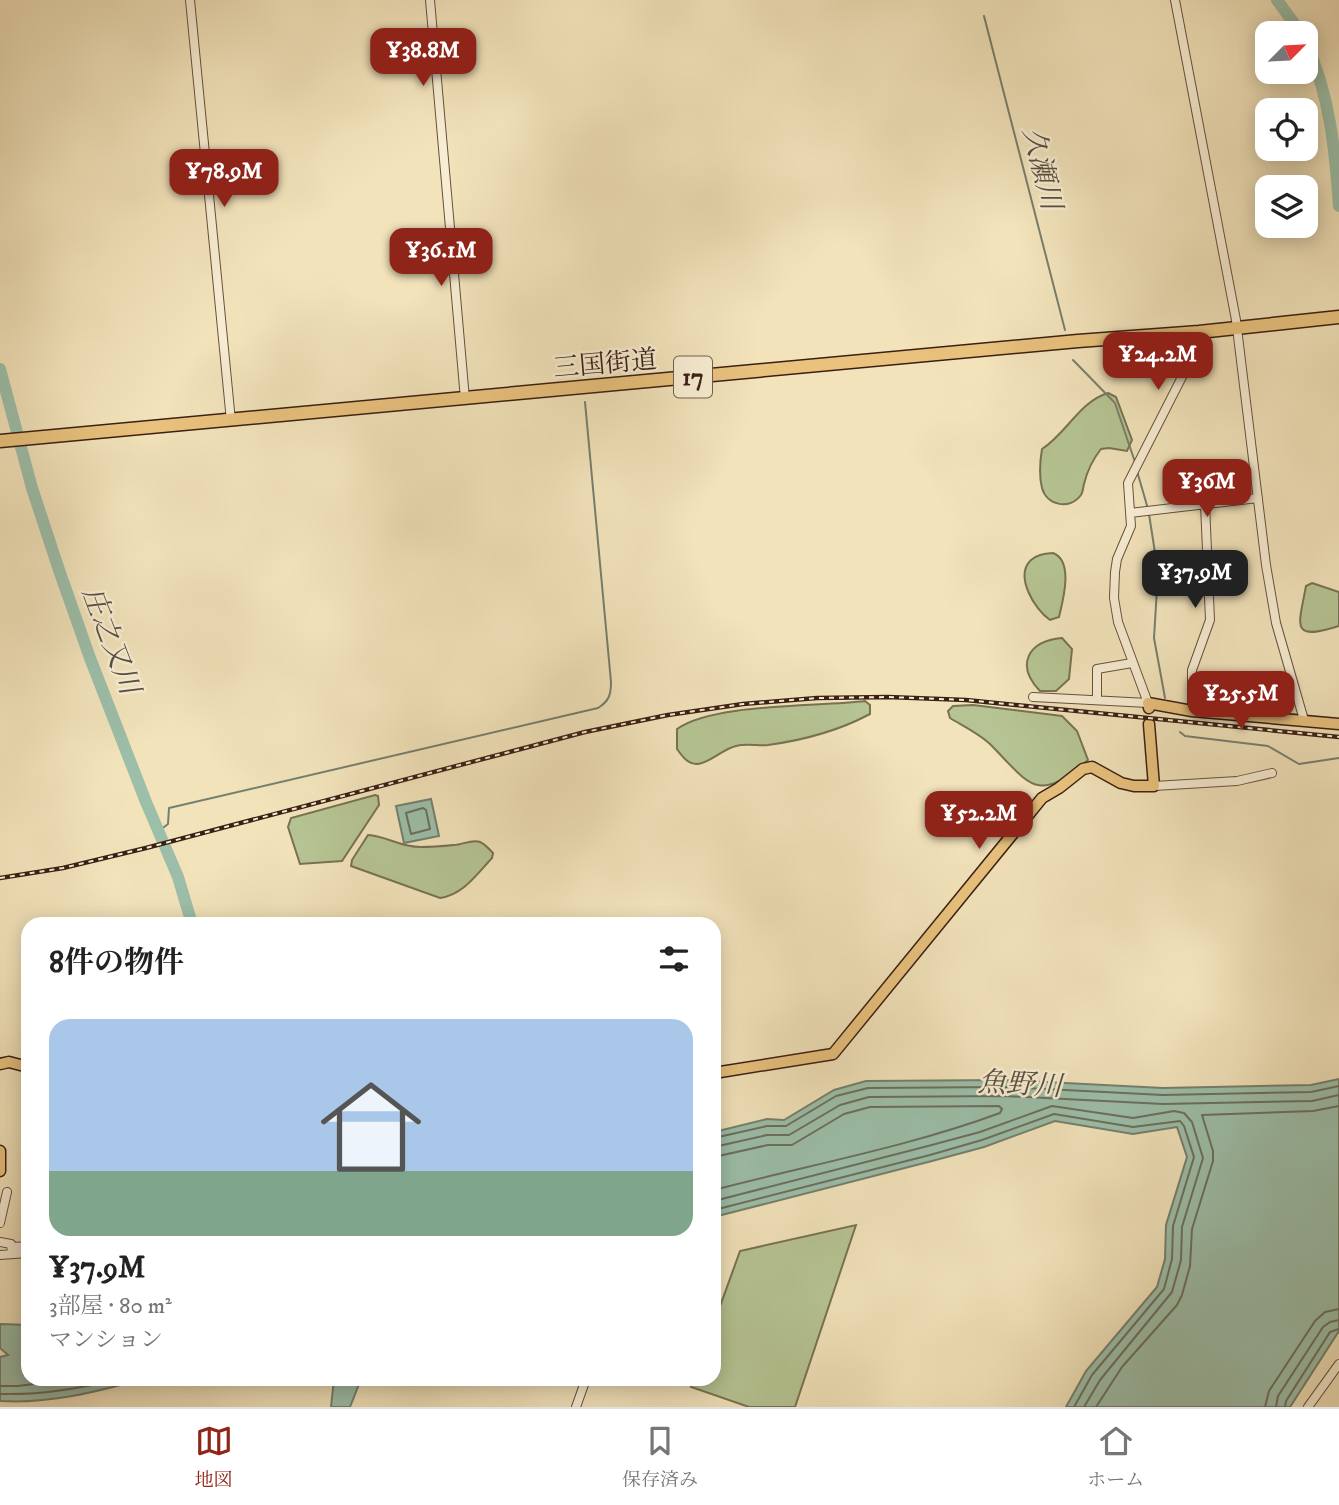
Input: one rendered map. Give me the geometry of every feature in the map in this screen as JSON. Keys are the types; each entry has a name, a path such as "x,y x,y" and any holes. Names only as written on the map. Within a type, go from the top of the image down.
{"highway":[{"name":"三国街道","path":"0,442 1339,317"}],"main road":[{"path":"1148,705 1339,724"},
{"path":"721,1072 833,1054 1042,797 1059,788 1083,769 1099,769 1121,783 1154,786 1149,724"},
{"path":"0,1063 21,1065"},
{"path":"0,1151 0,1171"}],"street":[{"path":"190,0 231,421"},
{"path":"430,0 465,399"},
{"path":"1175,0 1236,328 1276,623 1304,720"},
{"path":"1033,697 1148,705 1118,622 1114,598 1116,559 1131,526 1128,482 1184,373 1199,332"},
{"path":"1130,513 1258,498"},
{"path":"1192,711 1192,670 1210,620 1205,504"},
{"path":"1097,700 1097,669 1132,663"},
{"path":"1154,786 1237,781 1272,773"},
{"path":"0,1223 7,1192"},
{"path":"0,1241 10,1244 12,1251"},
{"path":"0,1255 21,1248"},
{"path":"12,1251 21,1252"},
{"path":"1308,1407 1339,1364"},
{"path":"576,1407 584,1386"}],"shaded area":[{"path":"1108,393 1116,397 1132,440 1127,451 1101,449 1089,470 1081,495 1071,503 1054,502 1042,488 1042,449 1089,403"},
{"path":"1053,553 1063,564 1065,582 1059,617 1050,620 1038,609 1028,592 1025,575 1031,560 1039,555"},
{"path":"1312,583 1339,592 1339,626 1312,632 1301,627 1306,586"},
{"path":"1062,638 1072,649 1069,679 1056,691 1040,691 1028,672 1029,656 1041,644"},
{"path":"865,701 870,705 870,714 833,730 808,737 768,745 736,746 698,764 688,762 677,749 677,729 715,714"},
{"path":"973,705 1062,716 1077,731 1088,760 1057,782 1035,784 1016,771 987,741 950,718 948,711 953,706"},
{"path":"378,796 379,805 342,861 300,864 288,827 291,818"},
{"path":"368,835 421,847 477,841 493,853 492,858 469,883 456,893 440,898 351,866"},
{"path":"856,1225 795,1407 749,1407 691,1387 721,1386 721,1304 740,1251"}],"water":[{"path":"431,799 439,836 404,843 396,806"},
{"name":"魚野川","path":"1339,1079 1339,1331 1290,1407 1066,1407 1086,1371 1157,1287 1165,1259 1166,1225 1187,1157 1177,1127 1133,1134 1055,1121 984,1147 721,1215 721,1130 767,1119 784,1120 834,1090 866,1081 1004,1080 1163,1088 1311,1085"},
{"path":"0,1324 21,1325 21,1386 114,1386 54,1399 0,1401 0,1357 8,1355 0,1348"},
{"path":"333,1386 358,1386 350,1407 331,1407"}],"waterway":[{"path":"1277,0 1292,21"},
{"name":"久瀬川","path":"984,16 1065,330"},
{"path":"1318,74 1333,144 1339,206"},
{"name":"久瀬川","path":"1073,360 1115,403 1135,462"},
{"name":"庄之又川","path":"0,369 32,488 59,570 90,658 178,877 190,917"},
{"path":"159,831 168,824 169,808 598,708 605,703 610,694 611,682 585,402"},
{"name":"久瀬川","path":"1137,471 1148,509"},
{"name":"久瀬川","path":"1149,514 1158,572 1154,638 1165,698"},
{"name":"久瀬川","path":"1180,732 1185,736 1268,746 1299,764 1339,758"}],"railway":[{"path":"0,878 63,868 146,848 585,732 668,715 743,704 817,698 966,700 1339,737"}]}
